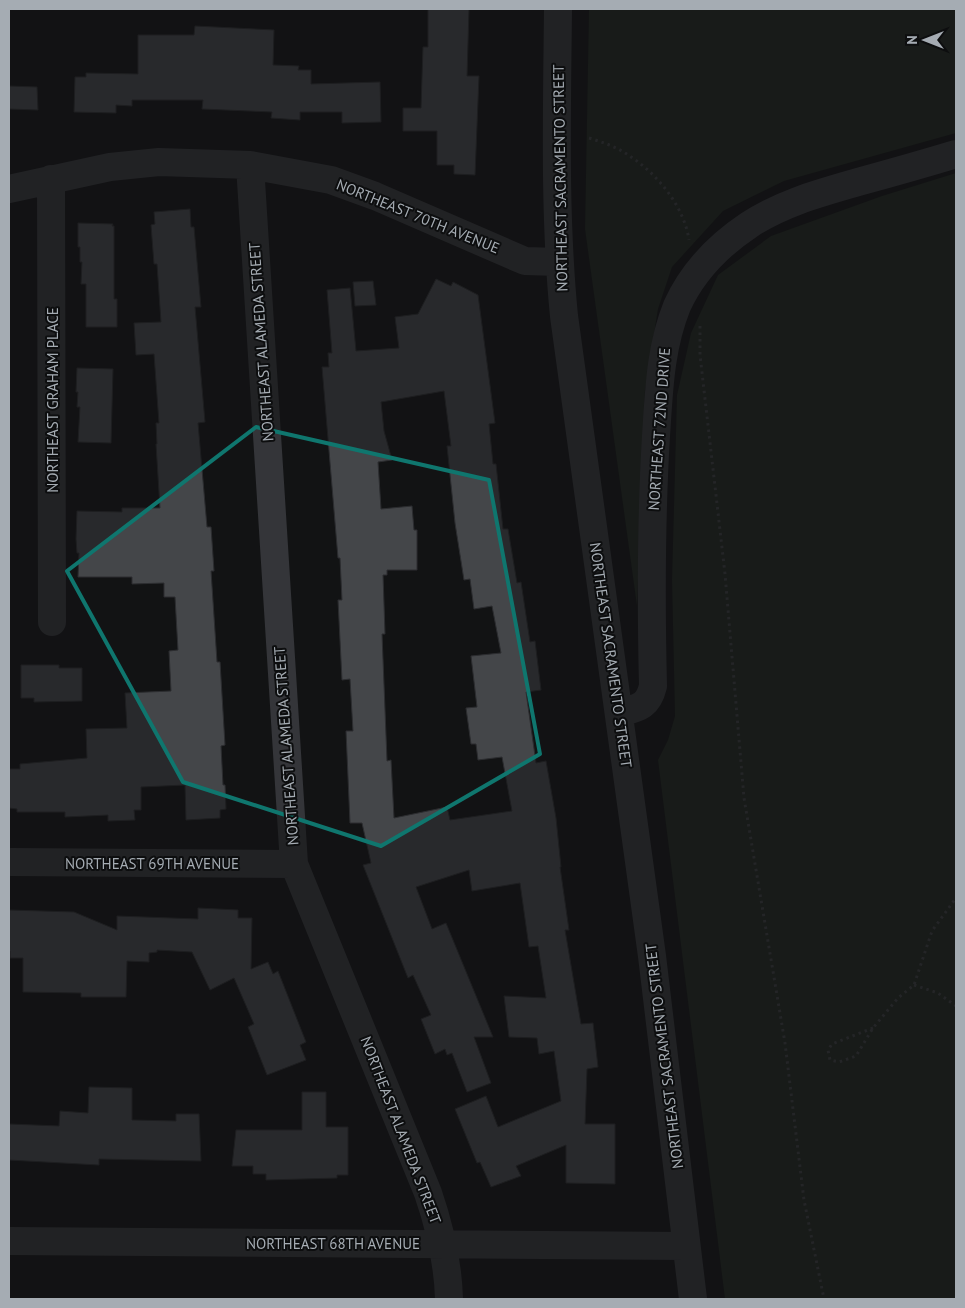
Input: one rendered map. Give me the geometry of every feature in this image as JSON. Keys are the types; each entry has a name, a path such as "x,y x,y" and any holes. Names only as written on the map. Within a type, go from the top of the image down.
{"street":[{"name":"NORTHEAST SACRAMENTO STREET","path":"558,9 556,116 559,262 564,316 654,965 693,1299"},
{"name":"NORTHEAST 72ND DRIVE","path":"619,713 646,703 651,696 653,686 651,605 652,522 661,367 669,328 689,283 709,259 730,239 751,224 779,209 810,196 956,154"},
{"name":"NORTHEAST 70TH AVENUE","path":"9,189 110,167 159,162 250,165 331,180 375,196 525,261 559,262"},
{"name":"NORTHEAST ALAMEDA STREET","path":"250,165 294,864 428,1193 443,1244 449,1299"},
{"name":"NORTHEAST GRAHAM PLACE","path":"51,179 52,622"},
{"name":"NORTHEAST 69TH AVENUE","path":"11,862 294,864"},
{"name":"NORTHEAST 68TH AVENUE","path":"9,1241 686,1246"}],"path":[{"path":"589,138 609,144 626,153 660,182 675,204 687,228 691,254 689,283"},
{"path":"700,319 700,355 726,584 744,798 784,1043 804,1200 824,1299"},
{"path":"873,1028 832,1044 828,1050 830,1060 839,1062 856,1056 873,1028 898,998 914,985 932,931 956,898"},
{"path":"914,985 938,993 956,1006"}],"highlighted area":[{"path":"256,427 489,480 540,754 381,846 183,782 67,571"}],"shaded area":[{"path":"589,9 956,9 956,133 784,181 723,211 672,267 658,309 645,390 637,606 585,229"},
{"path":"956,173 956,1299 725,1299 658,760 668,740 675,716 672,580 677,395 691,333 718,275 771,236 882,196"}],"building":[{"path":"428,9 469,9 467,76 479,76 475,175 454,174 454,165 437,165 437,131 403,131 403,108 421,108 423,47 428,47"},
{"path":"195,26 274,30 273,65 299,66 298,70 311,70 311,84 380,82 381,122 342,123 342,112 300,112 300,120 271,118 272,112 202,109 203,100 132,100 132,106 116,105 116,113 74,112 75,77 86,77 86,73 138,74 138,35 194,35"},
{"path":"9,86 37,87 38,110 9,109"},
{"path":"190,209 191,227 194,227 201,307 195,307 205,422 198,423 207,527 211,527 214,571 211,571 217,662 220,662 225,745 221,746 226,809 220,810 220,818 186,820 185,785 141,787 141,810 134,810 135,820 108,821 108,815 65,817 65,812 17,812 17,809 9,808 9,769 20,769 20,764 87,758 86,729 127,728 125,693 171,691 169,651 178,650 175,597 164,597 164,583 132,584 132,577 78,577 77,511 122,512 122,508 160,508 156,444 156,423 159,423 154,354 136,355 134,323 161,322 157,264 154,264 151,225 155,224 154,212"},
{"path":"78,223 113,224 112,226 114,226 114,299 117,299 117,327 86,327 86,284 81,284 82,262 80,262 80,247 78,247"},
{"path":"436,279 451,286 453,282 478,295 495,423 489,424 493,464 496,464 503,529 508,529 517,583 521,582 530,642 535,641 541,690 526,692 536,763 546,761 556,818 560,867 569,930 565,930 581,1024 593,1023 598,1067 587,1069 585,1124 615,1124 615,1184 566,1183 566,1145 516,1166 521,1176 491,1187 480,1162 477,1163 455,1109 486,1096 498,1127 561,1101 554,1051 539,1054 537,1038 509,1037 504,996 546,998 538,946 529,947 520,883 472,891 469,870 416,887 432,929 446,923 493,1037 474,1037 491,1083 467,1092 452,1053 447,1055 445,1049 435,1054 421,1019 431,1015 413,975 408,978 363,865 371,863 362,823 350,823 346,731 353,731 350,679 342,680 338,600 342,600 340,558 338,558 322,367 329,367 328,353 332,353 327,290 350,288 356,351 399,348 395,317 418,314","holes":["444,391 451,446 447,446 455,523 464,580 470,579 474,609 492,606 501,653 471,656 477,707 466,708 471,744 476,744 478,760 502,757 512,811 450,820 447,807 394,818 391,760 387,761 382,634 385,634 383,575 387,575 387,570 417,570 417,530 414,530 412,506 381,509 378,462 392,460 384,431 381,402"]},
{"path":"373,281 376,305 355,306 353,282"},
{"path":"77,368 113,369 111,443 78,442 80,407 77,407"},
{"path":"21,665 59,665 59,668 82,668 82,701 34,702 34,698 21,698"},
{"path":"198,908 238,910 238,918 252,918 251,969 268,962 273,974 278,971 306,1042 300,1045 306,1060 267,1075 248,1027 254,1024 234,978 210,990 192,952 157,950 157,952 149,953 149,962 127,961 126,997 81,997 81,993 23,992 23,958 10,958 9,910 74,912 117,930 117,916 198,919"},
{"path":"89,1087 132,1088 132,1120 176,1121 176,1114 199,1114 201,1161 99,1159 99,1165 9,1160 9,1124 59,1126 60,1111 88,1113"},
{"path":"302,1092 326,1092 326,1127 348,1127 348,1175 337,1175 337,1178 266,1180 266,1174 253,1174 253,1166 232,1166 236,1130 302,1130"}]}
